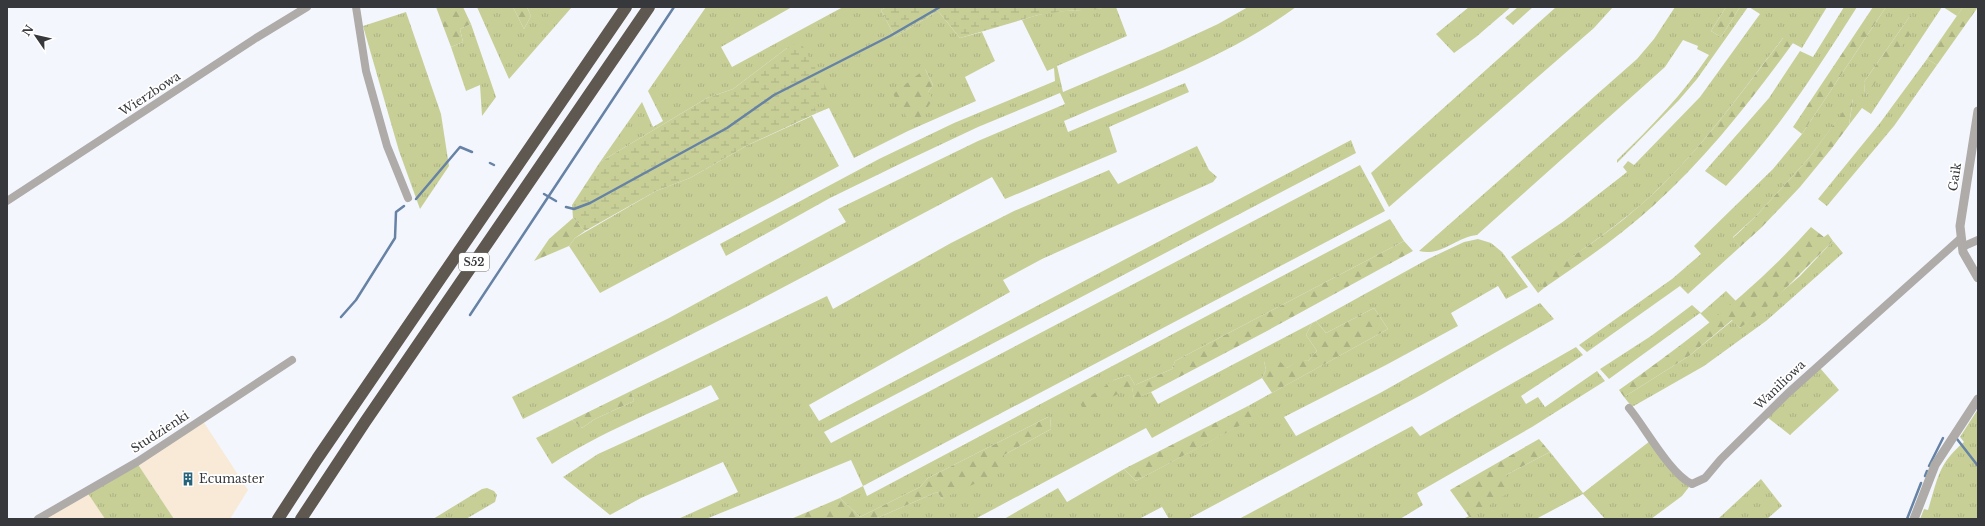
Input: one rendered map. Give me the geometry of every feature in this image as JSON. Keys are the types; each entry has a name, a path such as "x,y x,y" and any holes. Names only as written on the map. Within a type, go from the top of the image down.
{"highway":[{"name":"S52","path":"278,519 321,452 626,7"},
{"name":"S52","path":"301,519 365,422 649,7"}],"street":[{"name":"Wierzbowa","path":"7,201 256,38 307,7"},
{"path":"356,7 357,27 366,71 387,146 408,198"},
{"name":"Gaik","path":"1978,111 1960,226 1961,243 1966,259 1978,278"},
{"path":"1961,243 1978,240"},
{"name":"Waniliowa","path":"1629,408 1663,455 1686,481 1692,484 1704,478 1721,459 1788,393 1961,243"},
{"name":"Studzienki","path":"38,519 137,462 292,360"},
{"path":"1914,519 1935,465 1978,399"}],"shaded area":[{"path":"203,421 248,490 230,519 174,519 137,463"},
{"path":"87,492 105,519 42,519"}],"green space":[{"path":"436,7 463,7 471,24 460,29 463,42 451,47"},
{"path":"477,7 513,7 524,29 531,16 527,7 572,7 509,79"},
{"path":"513,7 527,7 531,16 524,29"},
{"path":"706,7 792,7 721,47 732,67 843,7 886,7 881,10 895,37 938,11 960,38 982,32 995,61 965,77 976,101 908,131 854,158 829,108 817,113 787,48 733,89 707,98 600,162 642,102 653,127 663,121 648,91","holes":["925,69 933,85 928,92"]},
{"path":"886,7 1108,7 1038,15 960,38 938,11 895,37 881,10"},
{"path":"1116,7 1127,36 1057,66 1063,92 1162,50 1218,24 1248,7 1296,7 1242,42 1213,57 1064,121 1068,132 1185,83 1189,92 1109,127 1117,152 1005,199 992,177 748,306 523,419 512,397 669,318 846,222 838,209 978,141 1065,104 1060,93 978,127 830,198 726,256 720,244 879,159 954,123 1055,81 1054,68 1047,71 1022,20 1060,11"},
{"path":"1469,7 1511,7 1476,37 1454,53 1436,34"},
{"path":"1518,7 1533,7 1513,25 1505,18"},
{"path":"1556,7 1613,7 1594,28 1389,207 1371,173"},
{"path":"1675,7 1726,7 1711,31 1721,37 1740,7 1748,7 1697,79 1679,100 1617,163 1617,160 1654,123 1677,97 1709,55 1697,49 1698,46 1683,40 1665,67 1477,235 1462,239 1434,251 1419,251 1637,59 1654,39"},
{"path":"1726,7 1740,7 1721,37 1711,31"},
{"path":"1749,7 1827,7 1802,48 1783,38 1732,105 1678,169 1625,218 1539,279 1544,288 1538,293 1511,257 1564,221 1627,172 1623,167 1628,161 1634,165 1700,97 1760,14"},
{"path":"1844,7 1857,7 1796,100 1763,144 1726,186 1705,171 1769,98 1800,51 1813,57"},
{"path":"1873,7 1886,7 1802,134 1793,127"},
{"path":"1886,7 1942,7 1871,114 1862,108 1849,125 1853,99 1809,158 1756,216 1733,237 1740,247 1688,294 1680,286 1587,352 1579,345 1672,279 1701,254 1694,246 1773,169 1802,134","holes":["1912,13 1866,96 1864,82"]},
{"path":"1943,7 1963,7 1957,16"},
{"path":"1963,7 1978,7 1937,65 1927,59"},
{"path":"406,12 441,114 449,166 420,209 399,151 363,26"},
{"path":"1912,13 1914,29 1865,97 1864,82"},
{"path":"471,24 496,97 482,116 480,85 466,91 451,47 463,42 460,29"},
{"path":"1784,37 1793,43 1761,86 1710,149 1673,188 1614,239 1544,288 1538,279 1601,237 1637,208 1678,169 1715,127"},
{"path":"800,41 829,93 813,103 817,113 748,145 690,178 656,191 585,231 573,218 572,205 600,162 707,98 733,89 787,48"},
{"path":"1927,59 1937,65 1894,126 1827,206 1818,199 1880,123"},
{"path":"925,69 933,85 928,92 933,99 922,116 910,123 893,94"},
{"path":"1853,98 1849,125 1832,148 1800,187 1761,228 1740,247 1733,238 1756,216 1809,158"},
{"path":"812,116 839,166 600,293 569,246 575,238 656,191 690,178 748,145"},
{"path":"1351,140 1356,153 824,432 831,443 1360,165 1385,211 863,486 851,460 706,519 678,519 738,492 723,462 641,498 610,515 563,477 598,454 719,399 711,385 630,422 571,452 552,464 536,438 572,420 582,428 595,419 634,401 631,391 827,296 833,309 951,243 1014,211 1109,170 1118,184 1197,146 1209,170 1217,177 1213,182 1042,259 1003,280 1010,292 809,405 819,421"},
{"path":"573,218 585,231 575,238 569,246 534,261 549,239"},
{"path":"1390,219 1404,241 1175,361 1172,369 1135,385 1129,375 1114,380 1084,410 1132,386 1134,399 1151,392 1158,404 1312,323 1306,335 1317,351 1308,361 1300,360 1287,368 1264,361 1266,370 1262,378 1152,438 1146,428 975,519 875,519 937,492 942,499 1004,455 1051,429 1050,416 928,478 920,487 860,517 840,498 863,486 867,496"},
{"path":"1811,227 1824,237 1828,234 1833,241 1768,306 1740,328 1732,320 1689,356 1624,397 1619,390 1720,314 1766,273"},
{"path":"1478,239 1491,243 1502,252 1528,287 1506,299 1498,286 1451,313 1458,326 1284,417 1296,436 1380,393 1540,303 1554,319 1423,394 1188,519 1169,519 1162,507 1139,519 1004,519 1058,488 1067,502 1124,469 1136,481 1253,418 1248,406 1388,329 1374,308 1326,333 1316,321 1428,259 1464,242"},
{"path":"1404,241 1413,251 1267,331 1134,400 1132,387 1084,411 1080,403 1114,380 1129,375 1135,385 1172,369 1175,361"},
{"path":"1833,241 1843,253 1766,321 1704,366 1632,407 1624,397 1689,356 1733,320 1740,328 1800,276"},
{"path":"1726,291 1736,301 1710,323 1700,313 1609,379 1600,369 1651,336 1692,305 1701,313"},
{"path":"1374,308 1388,329 1272,393 1262,378 1266,370 1264,361 1276,358 1287,368 1300,359 1308,361 1317,351 1306,335 1312,323 1316,321 1326,333"},
{"path":"1576,347 1583,355 1521,396 1526,404 1538,397 1545,407 1597,371 1605,381 1532,427 1417,493 1423,505 1400,519 1239,519 1412,426 1420,436"},
{"path":"1820,368 1839,390 1790,435 1767,417"},
{"path":"631,391 634,401 595,419 582,428 572,420"},
{"path":"1248,406 1254,418 1136,481 1124,469"},
{"path":"1978,409 1978,519 1920,519 1924,509 1928,510 1940,472 1949,457 1964,442 1960,437"},
{"path":"1050,416 1051,429 1004,455 1004,470 942,499 937,492 875,519 791,519 840,498 860,517 920,487 928,478"},
{"path":"1539,439 1550,452 1506,475 1508,493 1470,518 1450,490"},
{"path":"1650,441 1660,456 1689,487 1682,496 1651,519 1605,519 1583,494 1536,519 1463,519 1469,516 1470,518 1506,475 1550,452 1583,493"},
{"path":"137,463 174,519 105,519 87,492"},
{"path":"1761,479 1782,506 1767,519 1718,519"},
{"path":"487,488 494,491 497,495 495,502 466,519 433,519 482,489"}],"waterway":[{"path":"470,315 674,7"},
{"path":"566,207 574,209 590,203 727,128 774,95 890,36 940,7"},
{"path":"416,199 460,147 472,152"},
{"path":"490,163 494,165"},
{"path":"544,194 556,201"},
{"path":"341,317 356,300 395,238 396,212 404,206"},
{"path":"1929,466 1943,438"},
{"path":"1957,439 1978,466"},
{"path":"1925,476 1927,471"},
{"path":"1907,519 1921,483"}],"place":[{"name":"Ecumaster","path":"188,479"}]}
